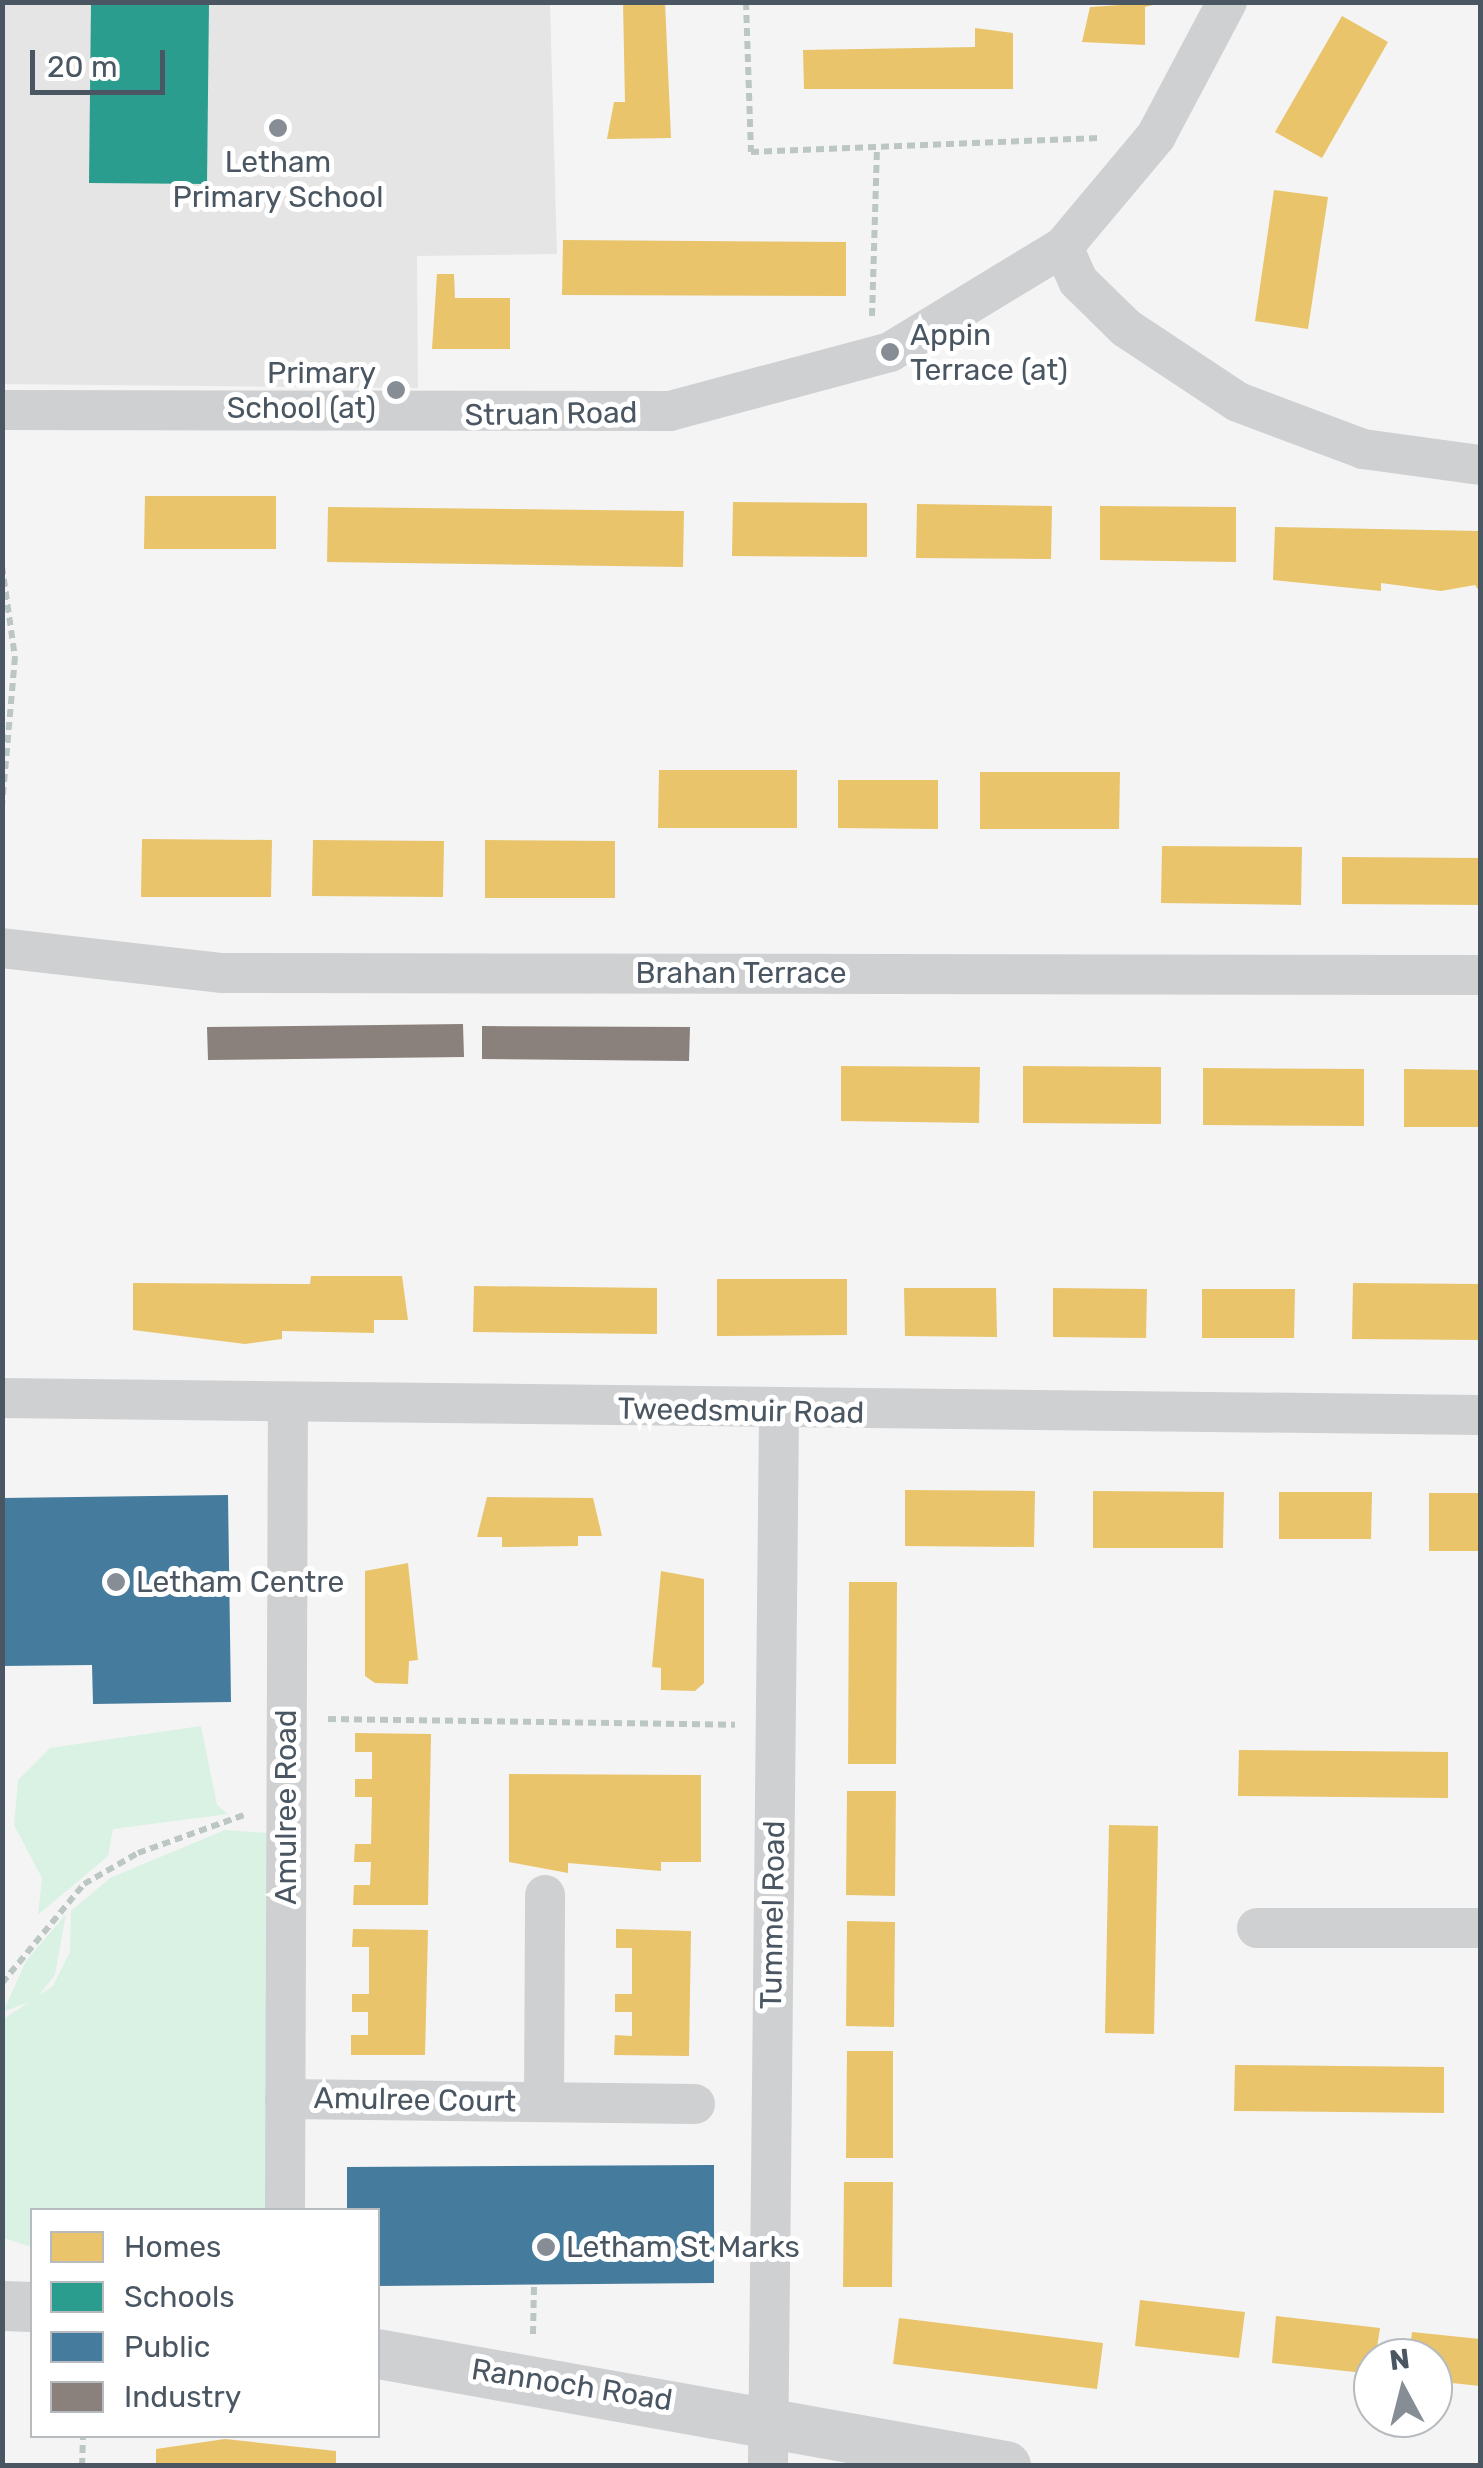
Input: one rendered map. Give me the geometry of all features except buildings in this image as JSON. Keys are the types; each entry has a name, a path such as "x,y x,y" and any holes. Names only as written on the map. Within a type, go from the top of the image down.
{"street":[{"path":"1227,2 1156,136 1063,247 1078,282 1126,328 1238,402 1363,449 1480,465"},
{"name":"Struan Road","path":"2,410 670,412 871,356 1063,247"},
{"name":"Brahan Terrace","path":"2,948 222,973 1480,975"},
{"name":"Tweedsmuir Road","path":"2,1398 778,1412 1480,1415"},
{"name":"Amulree Road","path":"285,2208 288,1404"},
{"name":"Tummel Road","path":"767,2442 778,1412"},
{"name":"Amulree Court","path":"544,2102 545,1896"},
{"path":"1257,1928 1480,1928"},
{"name":"Amulree Court","path":"285,2099 694,2104"},
{"path":"2,2306 30,2306"},
{"name":"Rannoch Road","path":"380,2354 767,2442 1006,2466"}],"path":[{"path":"746,2 751,152 1156,136"},
{"path":"871,356 878,147"},
{"path":"2,566 15,657 2,806"},
{"path":"287,1718 775,1726"},
{"path":"2,1983 84,1884 201,1828 286,1809"},
{"path":"533,2347 534,2285"},
{"path":"82,2466 83,2438"}],"shaded area":[{"name":"Letham Primary School","path":"3,3 550,3 557,254 417,256 418,388 3,384"}],"green space":[{"path":"201,1726 217,1805 228,1814 113,1829 108,1856 38,1915 42,1878 14,1825 18,1780 50,1748"},
{"path":"225,1830 268,1833 267,2208 30,2208 30,2246 3,2238 2,2020 53,1986 70,1952 71,1911 110,1878"},
{"path":"66,1914 55,1975 36,1999 3,2012 26,1961"}],"place":[{"name":"Letham Primary School","path":"278,128"},
{"name":"Appin Terrace (at)","path":"890,352"},
{"name":"Primary School (at)","path":"396,390"},
{"name":"Letham Centre","path":"116,1582"},
{"name":"Letham St Marks","path":"546,2247"}]}
